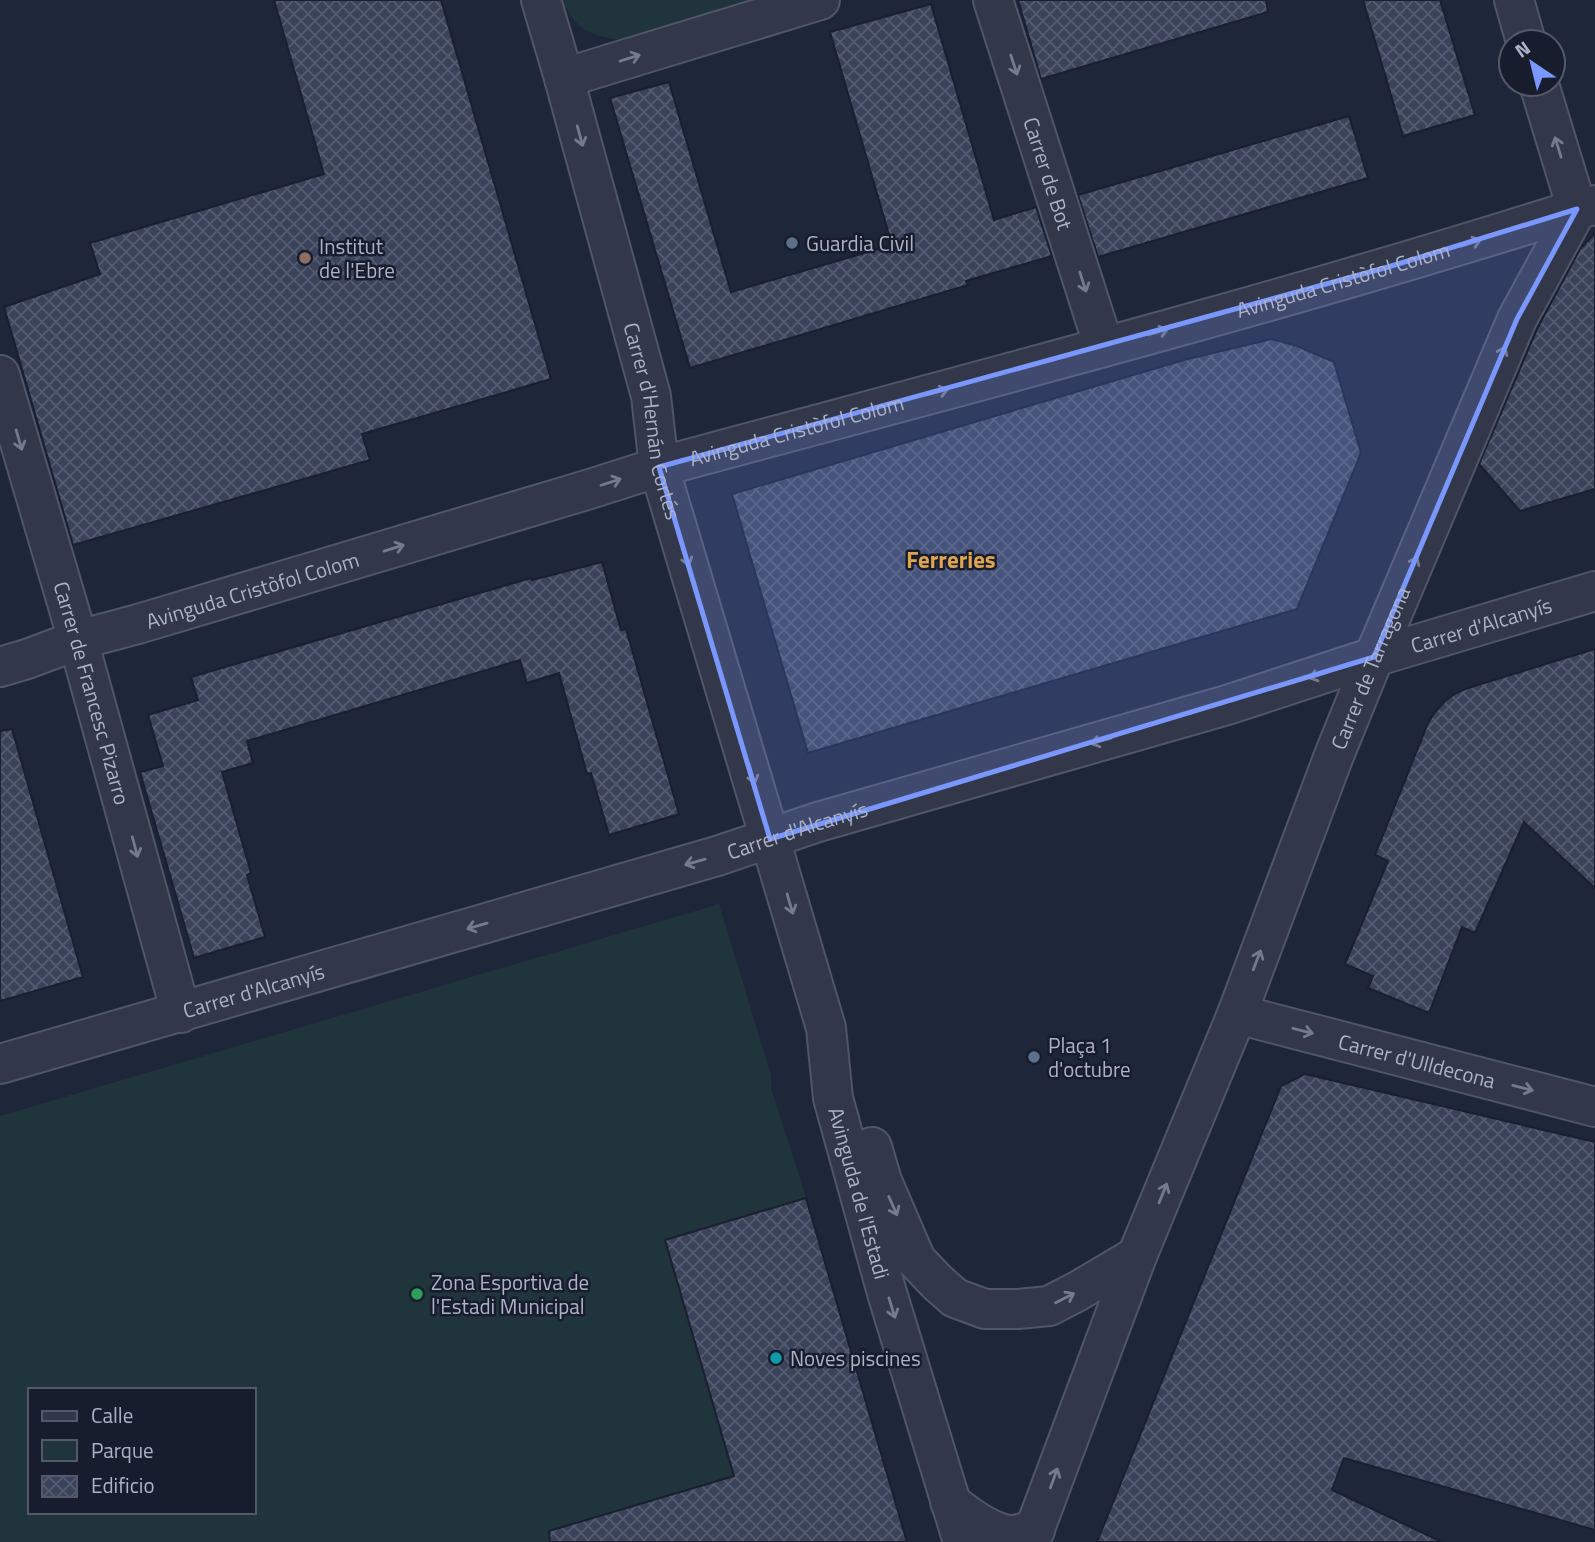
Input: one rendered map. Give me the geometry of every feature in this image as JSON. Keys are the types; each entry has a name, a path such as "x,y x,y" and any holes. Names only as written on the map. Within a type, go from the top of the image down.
{"street":[{"name":"Carrer d'Hernán Cortés","path":"541,0 565,78 651,396 659,467 770,839"},
{"path":"565,78 820,0"},
{"name":"Carrer de Bot","path":"993,0 1104,347"},
{"path":"1514,0 1522,28"},
{"path":"1544,98 1586,207"},
{"name":"Avinguda Cristòfol Colom","path":"0,667 78,640 577,494 659,467 1440,253 1586,207"},
{"name":"Carrer de Tarragona","path":"1033,1536 1137,1256 1237,1014 1329,767 1374,657 1517,319 1586,207"},
{"name":"Carrer de Francesc Pizarro","path":"0,375 78,640 181,1013"},
{"name":"Carrer d'Alcanyís","path":"0,1064 770,839 818,822 1227,705 1374,657 1595,591"},
{"name":"Avinguda de l'Estadi","path":"770,839 826,1028 833,1098 887,1293 962,1542"},
{"name":"Carrer d'Ulldecona","path":"1237,1014 1595,1107"},
{"path":"826,1028 856,1092 882,1181 916,1260 955,1298 985,1308 1049,1306 1137,1256"},
{"path":"950,1502 971,1520 994,1530 1012,1535 1033,1536"}],"highlighted area":[{"path":"1577,209 1517,319 1374,657 770,839 659,467 1388,267"}],"green space":[{"path":"563,0 762,0 630,41 589,32 574,20"},
{"name":"Zona Esportiva de l'Estadi Municipal","path":"719,904 771,1075 771,1089 802,1184 907,1542 0,1542 0,1116"}],"building":[{"name":"Institut de l'Ebre","path":"274,0 441,0 551,379 362,434 370,460 73,545 4,307 100,274 90,243 324,174"},
{"path":"1018,0 1266,0 1268,12 1041,79"},
{"path":"1363,0 1440,0 1475,115 1403,136"},
{"path":"931,4 994,220 1036,207 1052,256 966,281 968,285 690,368 610,98 669,82 731,292 892,245 830,32"},
{"path":"1349,116 1368,178 1098,257 1078,195"},
{"path":"1595,233 1595,489 1520,511 1479,464 1537,329 1580,249"},
{"path":"1272,339 1297,346 1334,362 1361,453 1297,609 808,753 732,494 1184,360"},
{"path":"602,562 621,630 626,629 679,814 609,835 591,773 587,774 559,673 527,683 520,660 247,741 253,763 222,772 251,873 247,875 265,937 194,958 140,772 163,766 148,715 198,700 191,677 531,578 532,580"},
{"path":"1595,649 1595,888 1524,822 1475,933 1462,927 1429,1013 1368,988 1373,976 1345,964 1388,861 1375,855 1428,723 1435,712 1456,693 1468,688"},
{"path":"12,729 83,977 0,1001 0,731"},
{"path":"1305,1074 1595,1142 1595,1530 1344,1458 1332,1490 1442,1542 1097,1542 1281,1086"},
{"name":"Noves piscines","path":"806,1198 907,1542 550,1542 549,1531 734,1476 665,1240"}],"place":[{"name":"Guardia Civil","path":"792,243"},
{"name":"Institut de l'Ebre","path":"305,258"},
{"name":"Plaça 1 d'octubre","path":"1034,1057"},
{"name":"Zona Esportiva de l'Estadi Municipal","path":"417,1294"},
{"name":"Noves piscines","path":"776,1358"}],"district":[{"name":"Ferreries","path":"951,559"}]}
